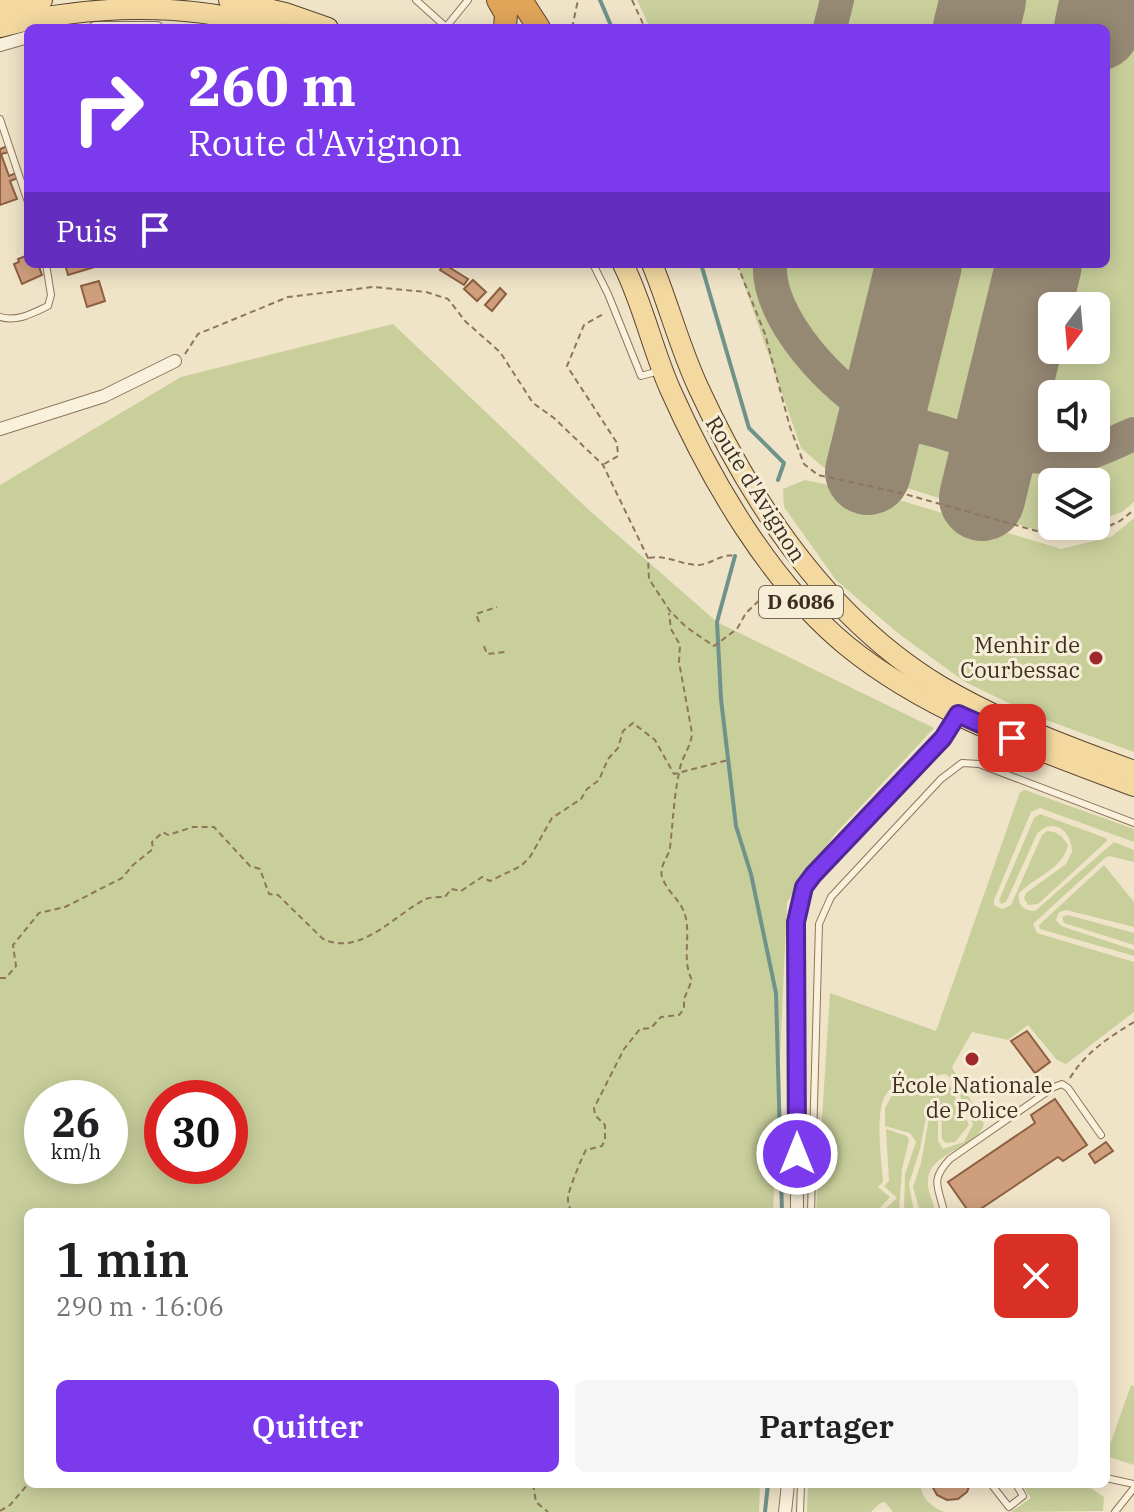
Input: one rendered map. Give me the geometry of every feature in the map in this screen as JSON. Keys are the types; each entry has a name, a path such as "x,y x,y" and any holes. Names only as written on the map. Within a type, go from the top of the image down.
{"highway":[{"path":"498,0 506,14 505,24"},
{"path":"521,0 536,24"}],"main road":[{"path":"0,9 42,0"},
{"path":"229,0 317,24"},
{"path":"0,27 69,13 142,9 216,14 259,24"},
{"name":"Route d'Avignon","path":"625,268 663,369 707,462 799,600 847,646 903,684 958,714 1134,786"},
{"name":"Route d'Avignon","path":"653,268 689,368 733,457 792,548 843,608 903,661 962,698 1040,735 1134,771"}],"street":[{"path":"0,45 24,38"},
{"path":"0,429 104,396 175,361"},
{"path":"797,1208 798,904 804,887 813,875 943,738 958,714"},
{"path":"785,1512 788,1488"}],"lane":[{"path":"416,0 443,24"},
{"path":"448,24 464,1"},
{"path":"0,119 24,190"},
{"path":"0,317 26,317 48,306 51,295 47,268"},
{"path":"595,268 641,376 663,369"},
{"path":"811,1208 819,924 831,897 941,779 962,763 979,764 1134,823"},
{"path":"943,1208 936,1183 941,1169 950,1159 1054,1087 1065,1086 1101,1135"},
{"path":"1110,1479 1134,1486 1115,1512"},
{"path":"800,1512 801,1488"},
{"path":"994,1488 1009,1507 1023,1496 1018,1488"}],"path":[{"path":"573,24 578,0"},
{"path":"632,0 643,24"},
{"path":"739,268 765,334 790,427 804,464 818,475 901,493 1051,535 1087,536 1120,521 1134,510"},
{"path":"175,361 187,353 198,334 219,328 288,297 373,287 435,294 453,303 466,322 500,352 533,403 554,418 603,465 648,558 649,579 670,611 686,627 714,646 726,640 746,613 782,578"},
{"path":"603,465 618,456 617,443 567,366 584,325 613,309"},
{"path":"648,558 660,555 674,562 702,565 728,555 735,556"},
{"path":"479,622 476,614 497,607"},
{"path":"570,1208 567,1197 578,1173 578,1165 586,1150 602,1146 605,1139 605,1125 595,1115 594,1108 624,1049 640,1029 651,1028 661,1017 679,1015 684,1009 684,999 692,980 687,970 687,924 683,905 671,894 662,876 662,866 670,852 671,818 679,773 684,755 691,745 692,733 679,662 680,645 671,629 670,611"},
{"path":"484,646 487,654 505,652"},
{"path":"0,978 6,978 16,966 13,945 39,913 65,907 122,878 153,849 152,842 163,832 168,835 193,827 214,827 250,866 260,869 269,894 278,895 323,939 347,942 364,938 427,899 445,897 451,889 461,891 482,877 490,881 521,866 530,857 552,818 581,799 587,789 599,780 608,759 618,748 623,731 633,723 655,740 674,774 728,760"},
{"path":"1065,1086 1080,1060 1134,1022"},
{"path":"0,1511 10,1505 25,1488"},
{"path":"534,1488 536,1502 548,1512"}],"green space":[{"path":"637,0 1134,0 1134,502 1122,512 1110,516 1110,468 1038,468 1036,530 914,490 823,467 801,448 738,268 1110,268 1110,24 648,24"},
{"path":"393,324 590,511 717,622 934,728 835,834 787,902 773,1208 24,1208 24,1488 760,1488 759,1512 0,1512 0,485 181,377"},
{"path":"805,480 896,499 1061,549 1110,540 1134,518 1134,752 1038,717 965,682 899,634 836,580 784,507 783,489"},
{"path":"1025,790 1134,829 1134,842 1040,808 1031,812 994,905 1002,909 1011,905 1042,835 1047,831 1059,835 1068,845 1055,866 1019,893 1022,906 1031,911 1035,911 1114,842 1134,850 1134,862 1109,856 1105,858 1033,924 1037,933 1134,962 1134,1012 1066,1064 1057,1060 1028,1025 1008,1040 972,1032 952,1067 984,1124 972,1140 944,1157 930,1171 928,1185 934,1208 919,1208 913,1187 921,1163 930,1112 933,1109 938,1114 938,1141 943,1149 964,1142 973,1124 953,1081 946,1074 903,1083 885,1096 880,1118 883,1182 878,1187 890,1197 880,1208 816,1208 830,993 936,1031 1020,792"},
{"path":"1040,814 1106,838 1107,841 1038,904 1028,905 1024,898 1026,893 1066,864 1072,852 1069,838 1060,828 1049,826 1043,829 1037,834 1006,902 1001,904 999,900 1034,818"},
{"path":"1104,865 1134,902 1134,927 1066,910 1059,912 1056,920 1061,926 1134,950 1134,956 1040,929 1039,925"},
{"path":"1068,915 1134,933 1134,945 1064,923 1062,917"},
{"path":"943,1080 948,1082 969,1125 955,1142 946,1143 942,1139 941,1110 933,1105 928,1108 909,1184 913,1208 904,1208 905,1174 916,1142 910,1133 885,1126 885,1108 894,1092"},
{"path":"886,1129 907,1136 909,1140 902,1169 899,1208 886,1208 897,1198 884,1186 889,1181"},
{"path":"1131,1385 1134,1386 1134,1465 1110,1457 1110,1445"},
{"path":"808,1488 921,1488 928,1501 944,1512 893,1512 885,1502 871,1512 807,1512"},
{"path":"1024,1488 1091,1488 1104,1497 1103,1511 1011,1512 1031,1498"}],"building":[{"path":"7,146 9,152 1,154 9,176 16,173 18,178 10,181 17,199 0,205 0,149"},
{"path":"24,257 24,268 39,268 42,275 22,284 14,264 19,262 18,259"},
{"path":"66,268 91,268 68,275"},
{"path":"450,268 468,279 464,285 440,270"},
{"path":"473,280 486,292 477,301 464,289"},
{"path":"99,281 105,301 87,307 81,286"},
{"path":"500,288 506,294 492,311 485,305"},
{"path":"1027,1031 1050,1062 1035,1073 1011,1041"},
{"path":"1055,1099 1087,1145 1063,1161 1058,1157 982,1208 966,1208 948,1182 1035,1123 1031,1115"},
{"path":"1106,1142 1113,1151 1095,1163 1089,1154"},
{"path":"933,1488 968,1488 958,1499 947,1500 937,1495"}],"waterway":[{"path":"600,0 610,24"},
{"path":"702,268 749,428 784,463 778,480"},
{"path":"735,556 717,622 721,699 736,826 751,874 776,993 782,1208"},
{"path":"765,1512 768,1488"}],"taxiway":[{"path":"831,24 837,0"},
{"path":"770,268 779,307 807,351 844,389 881,414 1032,456 1083,454 1134,434"}],"runway":[{"path":"977,24 983,0"},
{"path":"1098,24 1103,0"},
{"path":"868,472 918,268"},
{"path":"982,498 1038,268"}],"place":[{"name":"Menhir de Courbessac","path":"1096,658"},
{"name":"École Nationale de Police","path":"972,1059"}],"route":[{"path":"797,1154 796,922 804,887 943,738 958,714 1012,738"}]}
